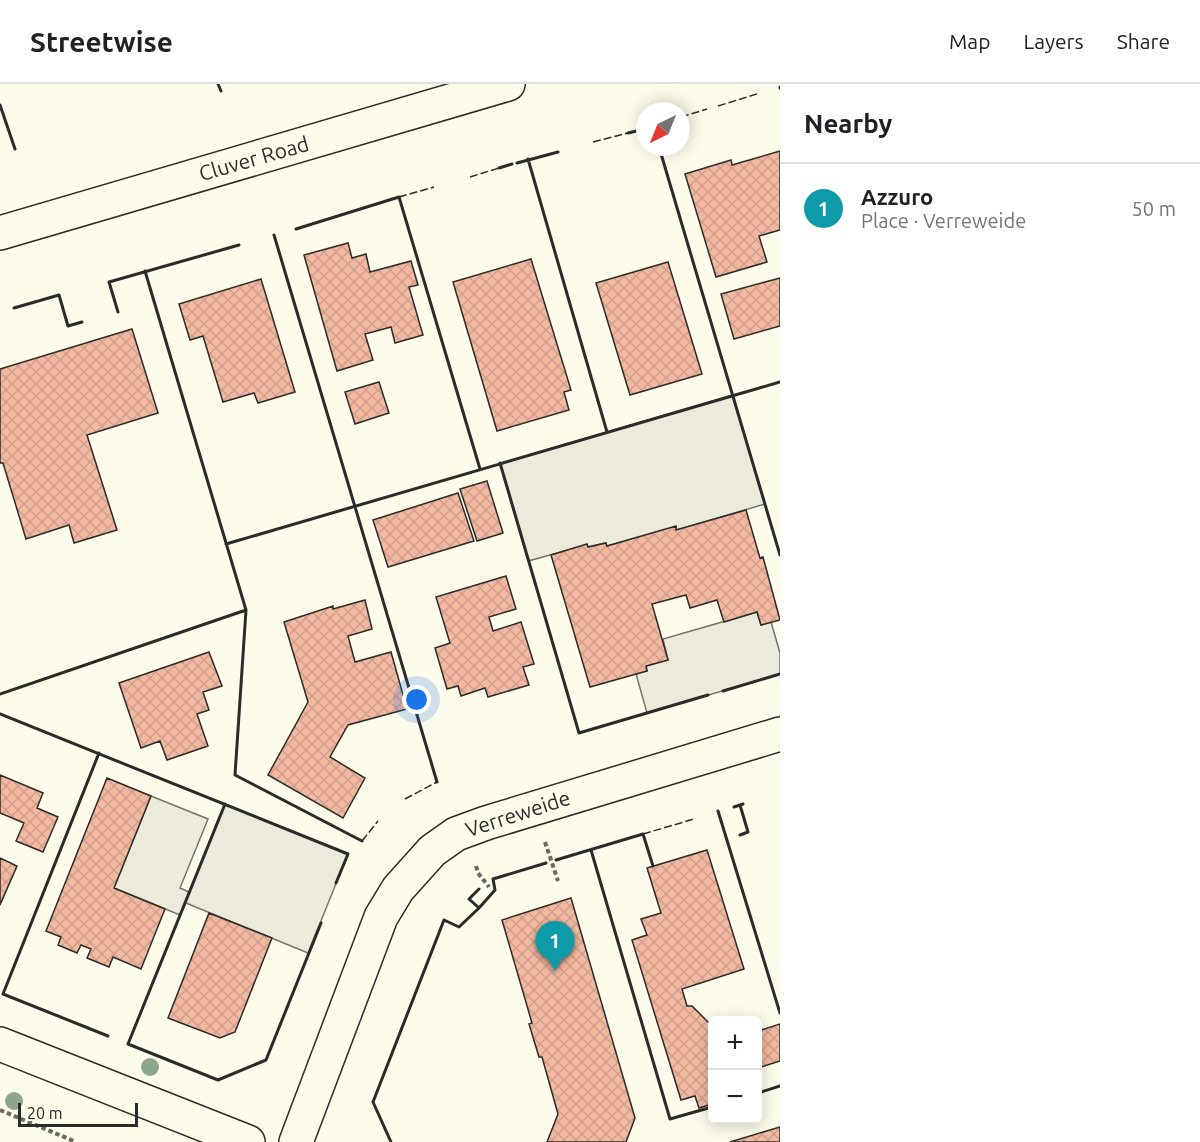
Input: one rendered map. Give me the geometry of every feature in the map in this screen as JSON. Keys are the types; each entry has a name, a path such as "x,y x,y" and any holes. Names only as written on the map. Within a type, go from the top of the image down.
{"street":[{"name":"Cluver Road","path":"0,233 508,84"},
{"name":"Verreweide","path":"296,1142 381,917 403,882 432,851 456,834 486,823 780,734"},
{"path":"0,1044 248,1142"}],"path":[{"path":"551,861 558,881"},
{"path":"476,863 478,873 489,887"},
{"path":"0,1110 76,1142"}],"shaded area":[{"path":"733,395 765,504 677,530 676,527 607,546 605,543 588,547 587,545 528,561 500,463"},
{"path":"757,612 761,625 771,622 780,653 780,674 647,713 636,674 647,671 646,666 668,660 663,639"},
{"path":"151,796 208,819 180,888 189,892 225,804 348,854 308,953 186,903 180,915 114,888"}],"building":[{"path":"780,151 780,230 759,236 767,262 716,277 685,174 731,160 732,165"},
{"path":"348,243 352,258 366,254 370,272 411,261 418,285 409,287 423,335 395,343 391,327 365,334 373,360 337,371 304,255"},
{"path":"531,259 571,390 564,392 569,410 497,431 453,282"},
{"path":"668,262 702,374 630,395 596,283"},
{"path":"780,278 780,326 734,339 721,294"},
{"path":"261,279 295,392 258,403 254,393 223,402 203,336 190,340 179,304"},
{"path":"132,329 158,413 87,435 117,530 74,543 69,525 26,539 3,463 0,463 0,369"},
{"path":"379,382 389,413 355,424 345,392"},
{"path":"487,481 503,533 477,541 460,489"},
{"path":"458,493 474,541 388,567 373,520"},
{"path":"746,510 760,558 763,557 780,620 761,625 757,612 724,622 717,600 690,608 686,595 652,604 668,660 646,666 647,671 590,687 551,555 587,544 588,547 606,543 607,546 676,526 676,530"},
{"path":"506,576 516,609 489,617 493,631 521,622 534,664 523,667 529,685 488,697 485,688 461,696 458,686 447,689 435,648 450,643 436,597"},
{"path":"365,600 372,629 348,636 355,662 391,652 407,709 348,725 330,757 365,778 343,818 268,775 308,702 284,622 333,606 333,609"},
{"path":"209,652 222,686 203,692 209,710 197,714 208,746 167,760 160,741 141,748 119,683"},
{"path":"0,775 43,793 37,808 58,817 43,852 16,841 24,823 0,813"},
{"path":"107,778 151,796 114,888 165,909 141,969 113,957 109,967 87,958 91,949 81,945 77,953 58,945 61,937 46,931"},
{"path":"707,850 744,969 682,989 687,1006 692,1006 708,1022 708,1105 699,1108 695,1096 681,1100 632,940 647,935 641,919 661,913 647,868"},
{"path":"0,858 17,866 0,905"},
{"path":"571,898 635,1118 626,1142 547,1142 558,1114 542,1057 539,1057 529,1024 532,1023 502,920"},
{"path":"209,913 272,938 235,1032 220,1038 168,1018"},
{"path":"780,1024 780,1061 762,1067 762,1030"},
{"path":"780,1127 780,1142 730,1142"}],"fence":[{"path":"718,106 760,93"},
{"path":"690,114 707,109"},
{"path":"593,142 628,133"},
{"path":"470,177 499,168"},
{"path":"399,197 434,187"},
{"path":"405,799 437,782"},
{"path":"643,834 694,819"},
{"path":"362,841 378,821"}],"wall":[{"path":"218,84 221,91"},
{"path":"0,105 15,149"},
{"path":"628,133 636,131"},
{"path":"517,163 558,152"},
{"path":"662,156 780,555"},
{"path":"528,159 607,432"},
{"path":"499,168 512,164"},
{"path":"296,229 399,197 480,469"},
{"path":"274,235 437,782"},
{"path":"118,312 109,282 239,245"},
{"path":"145,271 246,610"},
{"path":"14,308 59,295 68,326 82,322"},
{"path":"226,544 780,382"},
{"path":"500,463 579,733 708,695"},
{"path":"0,694 246,610 235,775 362,841"},
{"path":"723,691 780,674"},
{"path":"0,714 348,854 336,883"},
{"path":"99,753 3,994 108,1036"},
{"path":"225,804 128,1044 218,1080 266,1060 321,923"},
{"path":"734,807 743,804"},
{"path":"740,805 748,832 740,835"},
{"path":"718,811 780,1013"},
{"path":"556,860 643,834 653,866"},
{"path":"591,850 670,1119 708,1108"},
{"path":"479,908 495,890 493,879 546,863"},
{"path":"391,1142 373,1102 444,920 459,927 479,908 469,899 479,889"},
{"path":"762,1092 780,1086"}],"place":[{"name":"Azzuro","path":"555,971"}]}
